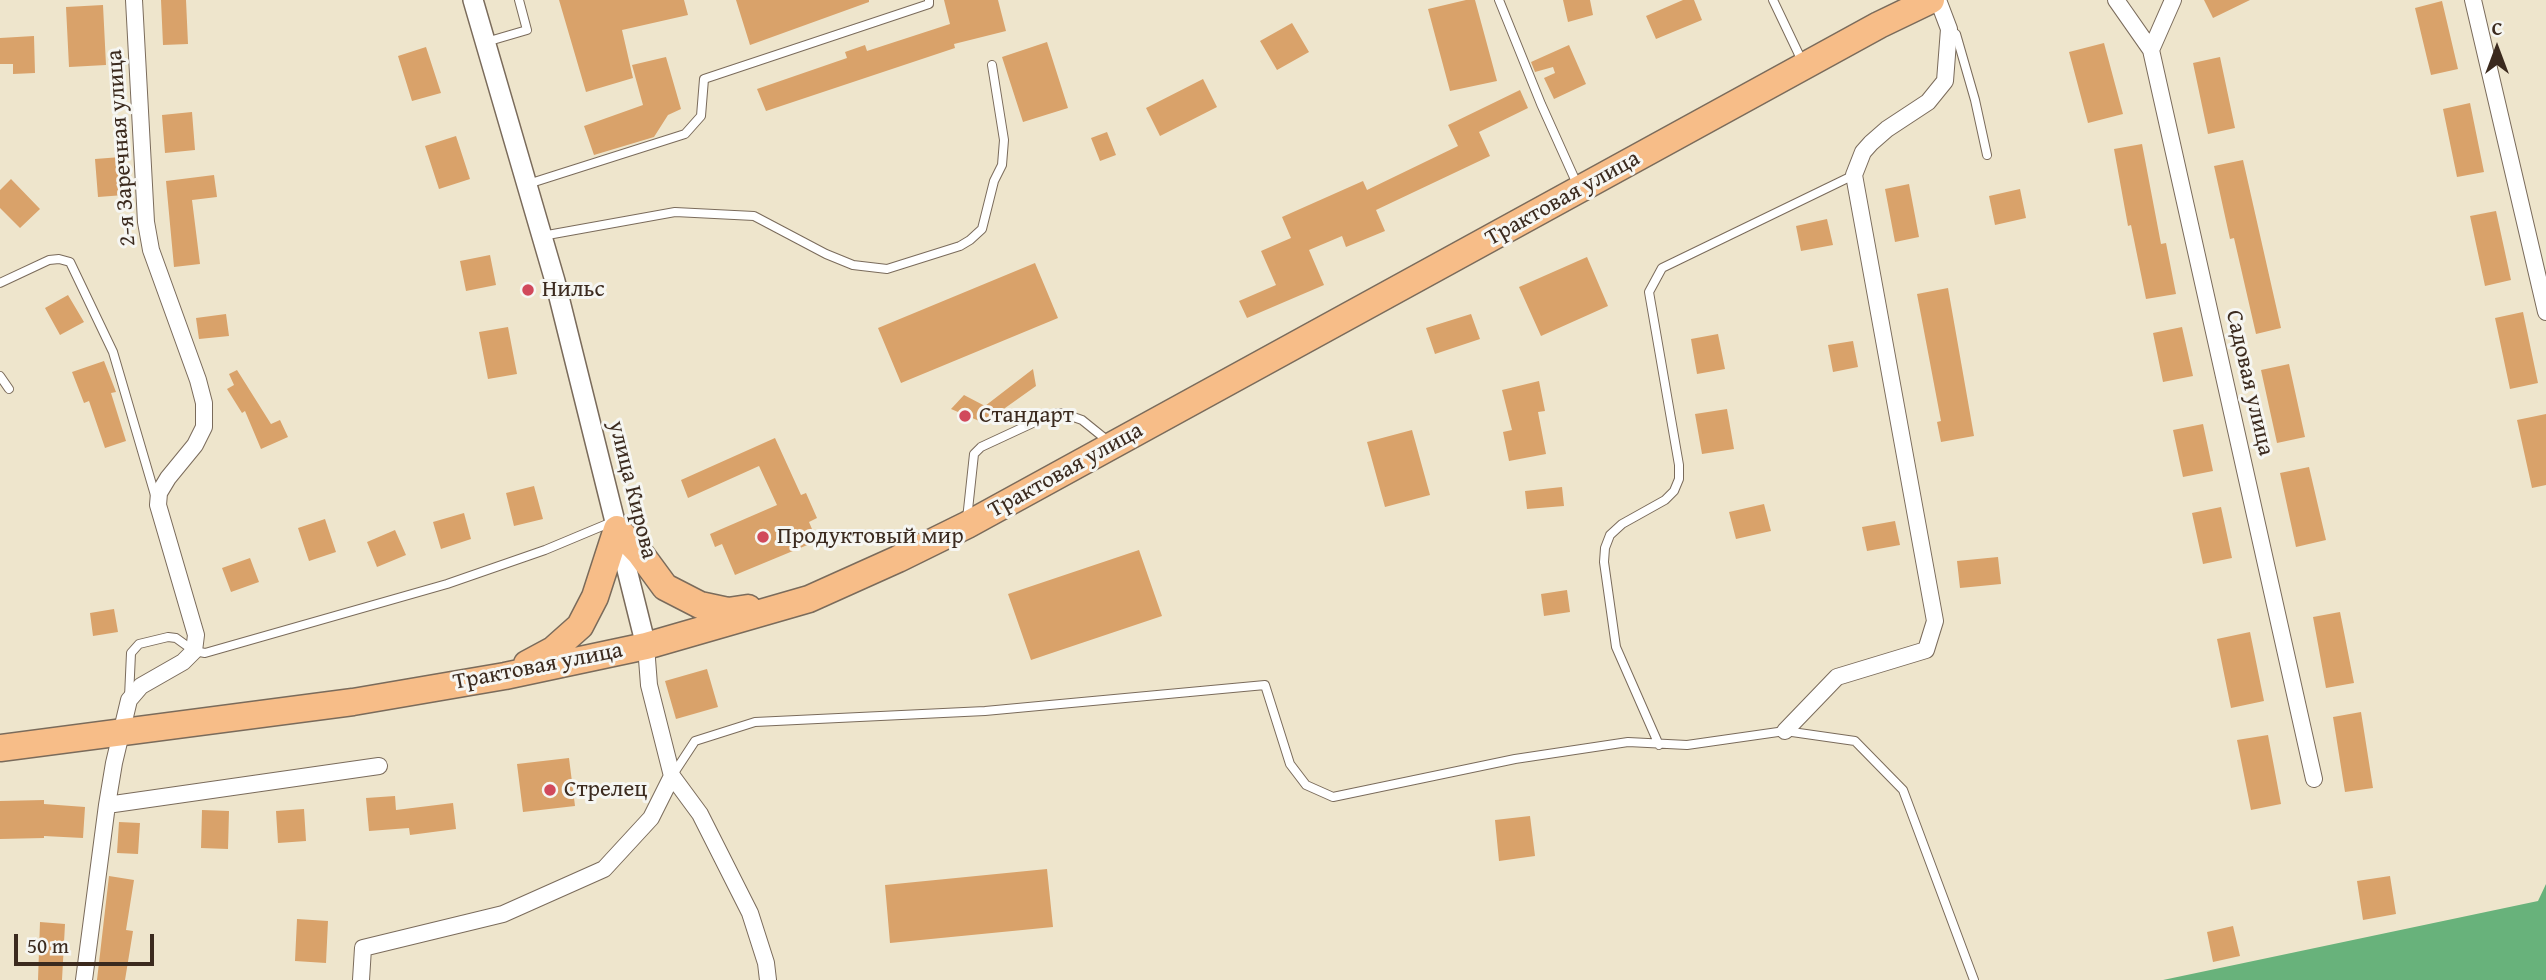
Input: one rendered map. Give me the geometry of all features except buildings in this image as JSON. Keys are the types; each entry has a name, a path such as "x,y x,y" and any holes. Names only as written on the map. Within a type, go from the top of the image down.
{"highway":[{"name":"Трактовая улица","path":"0,748 353,702 506,676 646,646 808,598 898,559 967,525 1804,66 1931,0"},
{"path":"616,525 665,587 700,605 728,611 808,598"},
{"path":"506,676 553,650 580,626 596,597 616,525"}],"street":[{"name":"2-я Заречная улица","path":"134,0 146,222 151,250 204,403 204,427 195,445 159,493 158,505"},
{"name":"улица Кирова","path":"473,0 542,236 646,646 649,685 673,776 700,814 750,913 766,962 768,980"},
{"path":"1785,731 1837,677 1926,650 1935,621 1854,175 1863,152 1871,143 1886,129 1928,102 1945,80 1948,29 1938,0"},
{"path":"2116,0 2151,50"},
{"path":"2151,50 2173,0"},
{"path":"2473,0 2546,312"},
{"name":"Садовая улица","path":"2151,50 2314,779"},
{"path":"84,980 107,805 129,700 141,686 183,662 194,651 196,635 158,505"},
{"path":"107,805 379,766"},
{"path":"361,980 363,948 503,914 604,869 651,818 673,776"}],"lane":[{"path":"486,41 527,30 519,0"},
{"path":"528,184 685,134 701,116 704,79 929,4 929,0"},
{"path":"1499,0 1541,104 1580,190"},
{"path":"1773,0 1804,66"},
{"path":"1948,29 1956,34 1987,155"},
{"path":"542,236 676,212 754,216 826,254 853,265 887,269 960,246 982,229 994,181 1002,165 1004,140 992,65"},
{"path":"1659,745 1616,647 1604,562 1610,535 1622,524 1665,500 1674,491 1679,480 1679,465 1649,292 1662,268 1854,175"},
{"path":"0,283 49,261 59,259 70,262 113,352 158,505"},
{"path":"0,376 9,389"},
{"path":"967,525 974,454 981,447 1052,414 1062,413 1082,420 1114,445"},
{"path":"129,700 131,653 139,644 167,637 176,638 194,651 205,653 447,584 616,525"},
{"path":"673,776 695,741 755,722 985,710 1265,685 1290,764 1306,785 1333,797 1540,755 1628,742 1687,746 1785,731 1855,741 1903,790 1974,980"}],"green space":[{"path":"2546,884 2546,980 2163,980 2538,901"}],"place":[{"name":"Нильс","path":"528,290"},
{"name":"Стандарт","path":"965,416"},
{"name":"Продуктовый мир","path":"763,537"},
{"name":"Стрелец","path":"550,790"}]}
